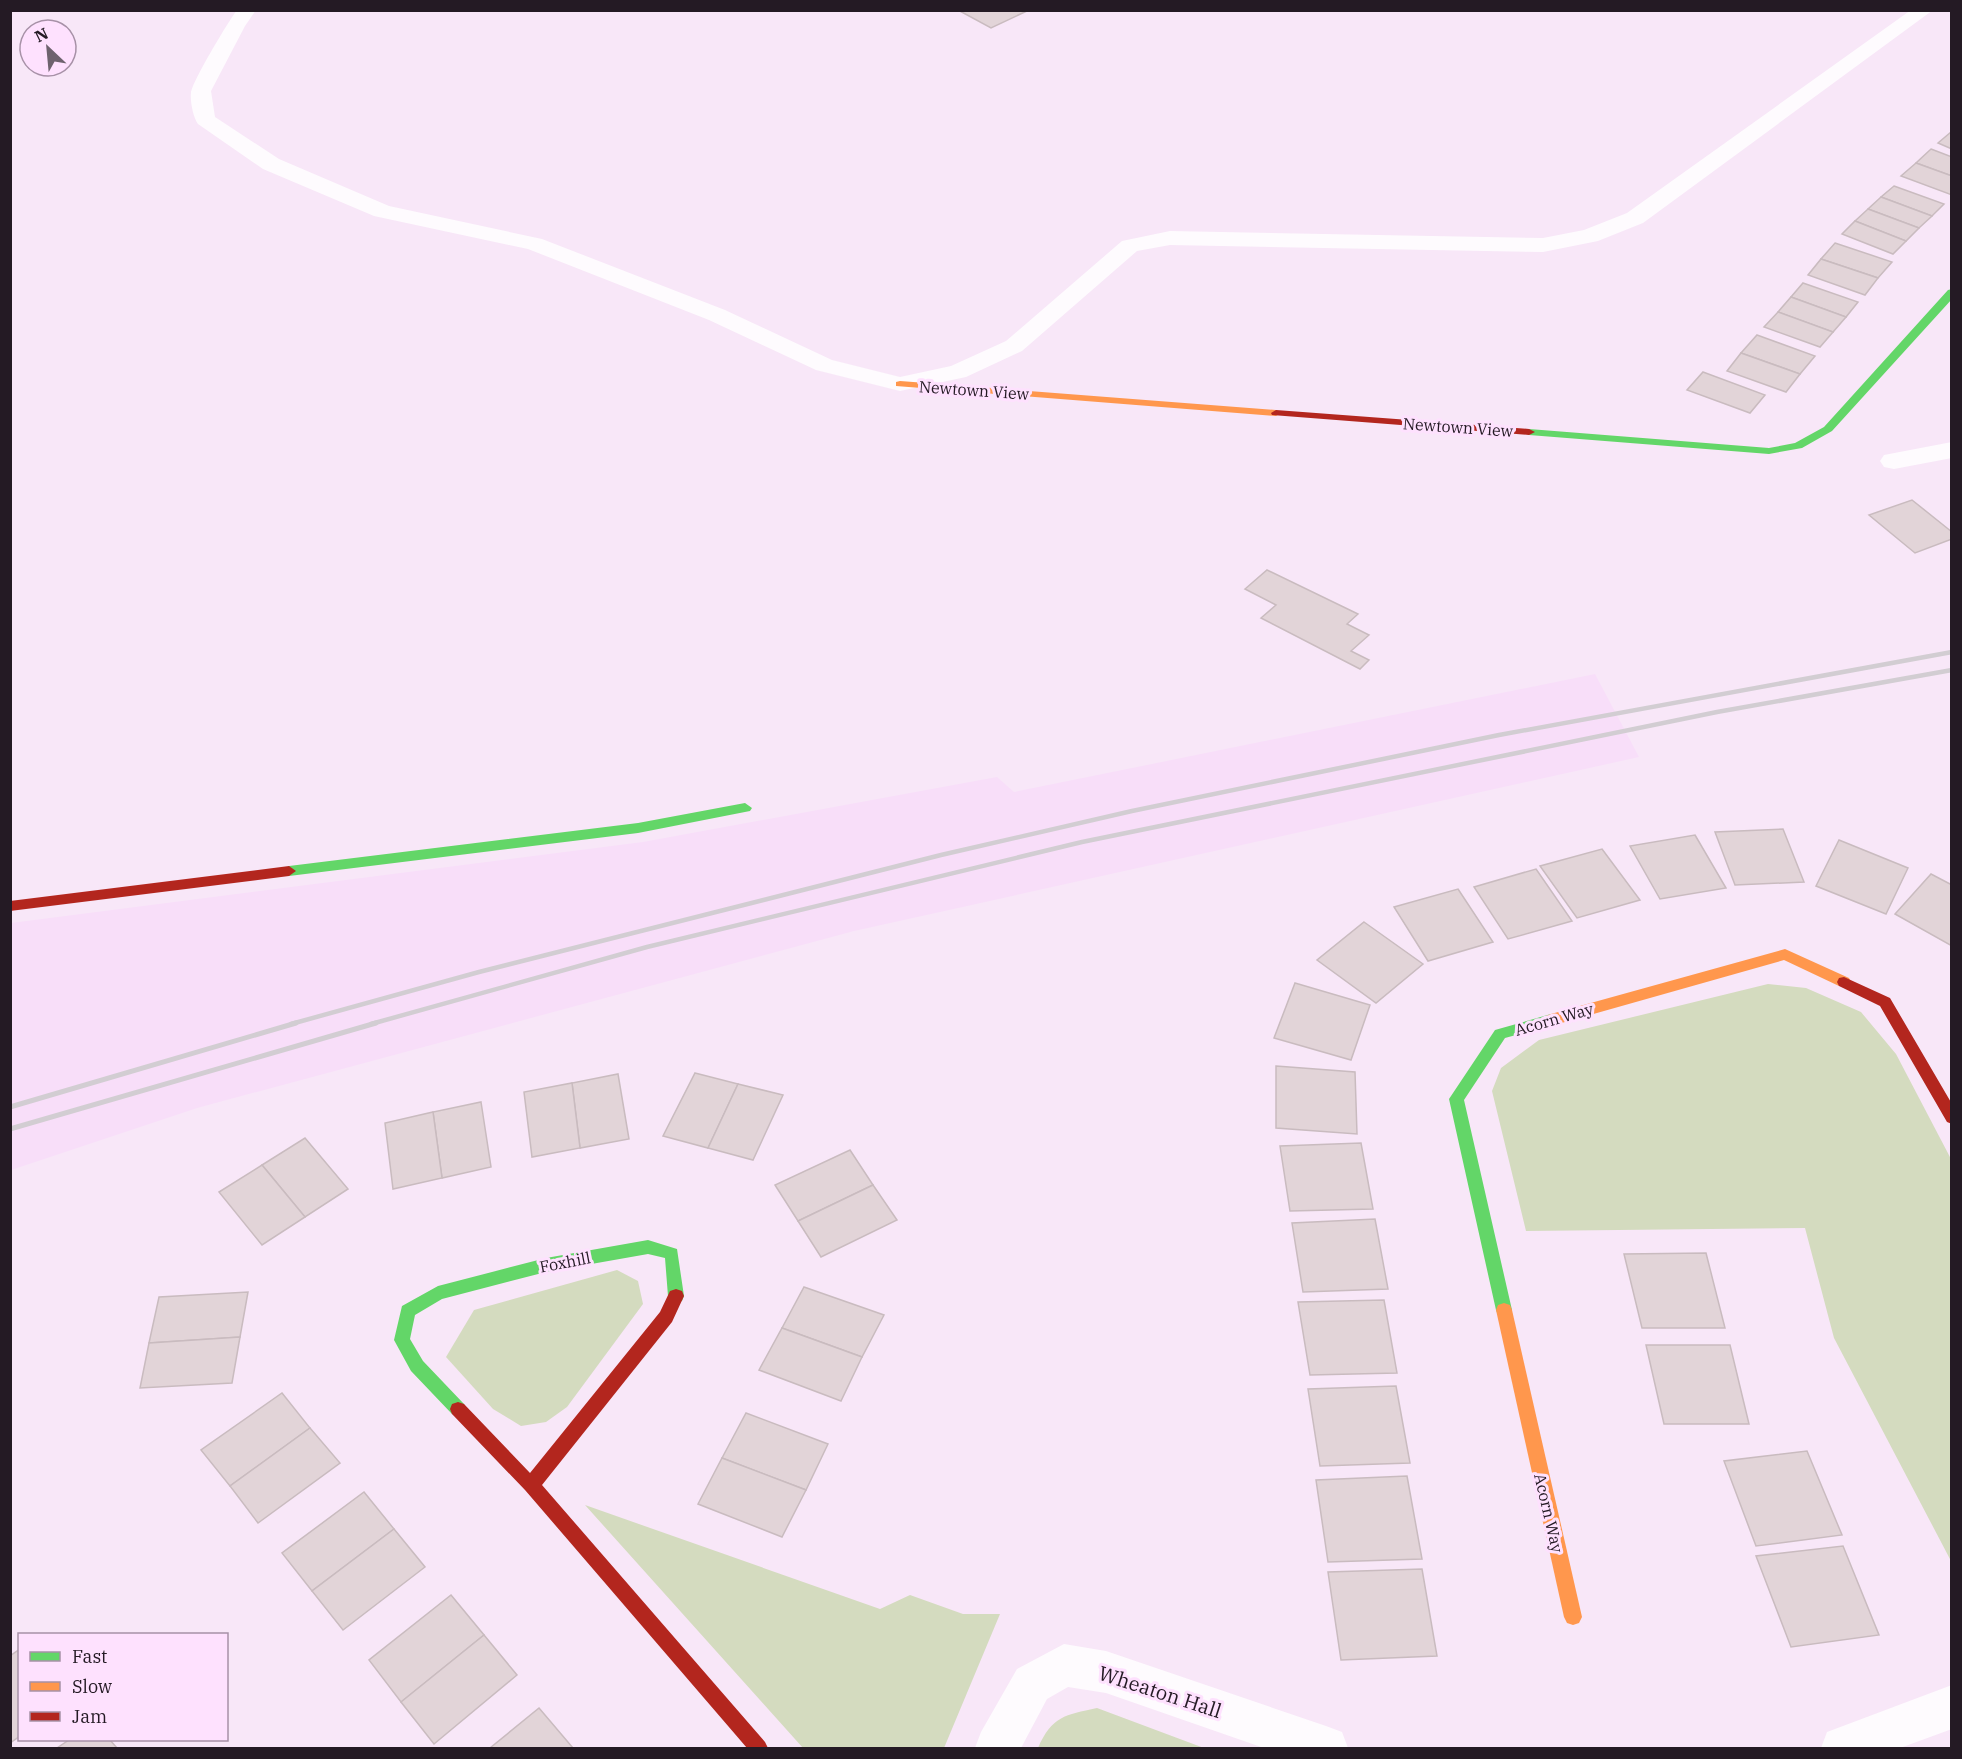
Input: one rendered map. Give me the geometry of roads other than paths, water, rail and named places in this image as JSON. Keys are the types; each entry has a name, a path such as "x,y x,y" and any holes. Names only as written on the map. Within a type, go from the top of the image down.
{"street":[{"name":"Newtown View","path":"900,384 1769,451 1798,446 1828,429 1952,292"},
{"path":"1894,461 1952,450"},
{"path":"10,906 638,828 745,808"},
{"name":"Acorn Way","path":"1573,1617 1456,1099 1500,1034 1785,954 1885,1002 1952,1118"},
{"name":"Foxhill","path":"531,1485 666,1317 677,1293 672,1254 648,1247 546,1265 438,1293 408,1311 402,1340 417,1366 531,1485 759,1749"},
{"name":"Wheaton Hall","path":"998,1749 1032,1684 1064,1665 1106,1672 1326,1749"},
{"path":"1843,1749 1952,1707"}],"lane":[{"path":"247,10 201,91 205,120 271,164 382,211 534,244 717,315 824,365 900,384 958,372 1014,346 1130,246 1170,238 1543,245 1590,236 1635,218 1924,10"}],"railway":[{"path":"291,1024 479,972 941,855 1132,811 1499,735 1952,652"},
{"path":"371,1024 647,947 1082,842 1717,712 1952,670"},
{"path":"10,1107 296,1023"},
{"path":"10,1129 376,1023"}]}
